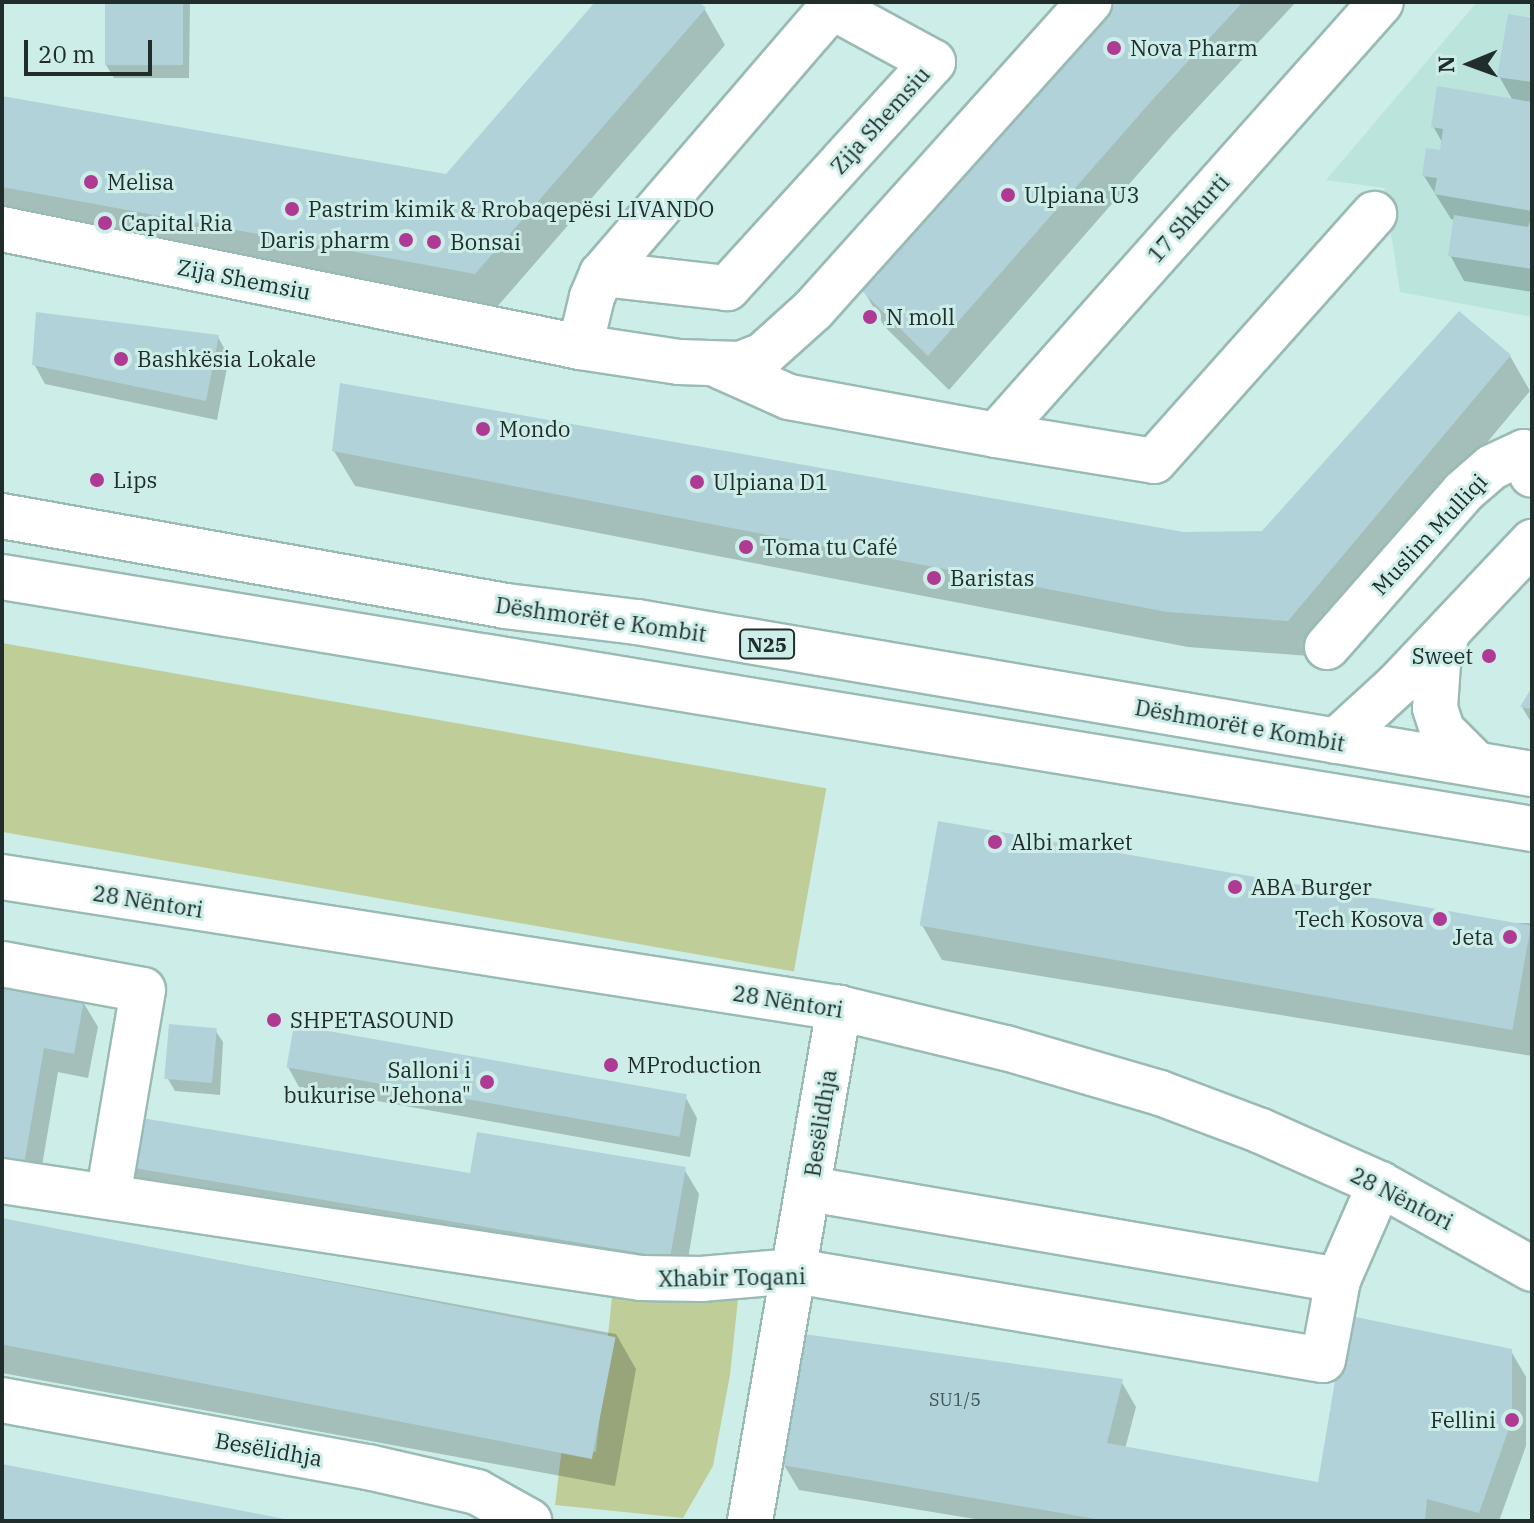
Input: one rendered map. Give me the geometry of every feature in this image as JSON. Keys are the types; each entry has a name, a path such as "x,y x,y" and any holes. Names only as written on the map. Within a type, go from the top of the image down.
{"street":[{"name":"Zija Shemsiu","path":"2,229 580,347 717,365 740,364 763,355 803,320 1089,2"},
{"name":"17 Shkurti","path":"996,435 1381,2"},
{"name":"Zija Shemsiu","path":"580,347 592,297 602,274 832,7 933,62 727,288 602,274"},
{"path":"717,365 789,397 1154,461 1374,214"},
{"name":"Muslim Mulliqi","path":"1327,647 1463,492 1492,467 1524,452 1532,475"},
{"name":"Dëshmorët e Kombit","path":"2,516 506,606 637,622 1532,774"},
{"path":"1336,741 1447,634 1532,542"},
{"path":"2,577 1532,829"},
{"path":"1447,634 1438,664 1435,708 1442,730 1476,764"},
{"name":"28 Nëntori","path":"2,877 839,1008 1006,1048 1160,1093 1261,1131 1380,1184 1532,1269"},
{"path":"2,964 143,990 108,1196"},
{"name":"Besëlidhja","path":"750,1521 839,1008"},
{"name":"Xhabir Toqani","path":"2,1181 641,1278 701,1279 795,1271 1323,1360 1338,1280 1380,1184"},
{"path":"810,1189 1338,1280"},
{"name":"Besëlidhja","path":"2,1400 368,1467 477,1492 529,1521"}],"shaded area":[{"path":"1477,2 1532,2 1532,317 1400,292 1384,188 1326,180"}],"green space":[{"path":"2,643 826,788 794,972 2,832"},
{"path":"739,1290 730,1375 713,1466 683,1518 555,1505 562,1447 596,1452 612,1297"}],"building":[{"path":"105,2 183,2 183,65 105,65"},
{"path":"595,2 699,2 706,8 475,274 2,187 2,96 446,174"},
{"name":"Ulpiana U3","path":"1117,2 1243,2 1154,98 928,356 862,291"},
{"path":"1508,14 1532,18 1532,82 1497,77"},
{"path":"1437,86 1532,102 1532,211 1434,194 1437,178 1422,176 1426,148 1440,150 1443,129 1431,127"},
{"path":"1454,215 1528,227 1532,215 1532,269 1448,256"},
{"name":"Ulpiana D1","path":"1459,311 1511,355 1288,621 1167,612 332,451 340,383 1184,532 1262,531"},
{"path":"36,312 219,335 206,401 32,365"},
{"path":"1532,687 1532,709 1520,707"},
{"path":"938,821 1531,926 1512,1030 920,925"},
{"path":"2,986 84,1000 74,1054 44,1048 24,1164 2,1160"},
{"path":"169,1024 217,1028 212,1083 164,1079"},
{"name":"Salloni i bukurise \"Jehona\"","path":"294,1025 687,1094 679,1137 287,1067"},
{"path":"136,1117 470,1173 477,1132 686,1167 670,1258 128,1167"},
{"path":"2,1218 616,1337 592,1459 2,1344"},
{"path":"1346,1315 1512,1349 1512,1420 1479,1513 1427,1499 1425,1521 1107,1521 782,1465 804,1334 1123,1379 1107,1443 1318,1482"},
{"path":"2,1464 290,1520 290,1521 2,1521"}],"place":[{"name":"Nova Pharm","path":"1114,48"},
{"name":"Melisa","path":"91,182"},
{"name":"Ulpiana U3","path":"1008,195"},
{"name":"Pastrim kimik & Rrobaqepësi LIVANDO","path":"292,209"},
{"name":"Capital Ria","path":"105,223"},
{"name":"Daris pharm","path":"406,240"},
{"name":"Bonsai","path":"434,242"},
{"name":"N moll","path":"870,317"},
{"name":"Bashkësia Lokale","path":"121,359"},
{"name":"Mondo","path":"483,429"},
{"name":"Lips","path":"97,480"},
{"name":"Ulpiana D1","path":"697,482"},
{"name":"Toma tu Café","path":"746,547"},
{"name":"Baristas","path":"934,578"},
{"name":"Sweet","path":"1489,656"},
{"name":"Albi market","path":"995,842"},
{"name":"ABA Burger","path":"1235,887"},
{"name":"Tech Kosova","path":"1440,919"},
{"name":"Jeta","path":"1510,937"},
{"name":"SHPETASOUND","path":"274,1020"},
{"name":"MProduction","path":"611,1065"},
{"name":"Salloni i bukurise \"Jehona\"","path":"487,1082"},
{"name":"Fellini","path":"1512,1420"}]}
